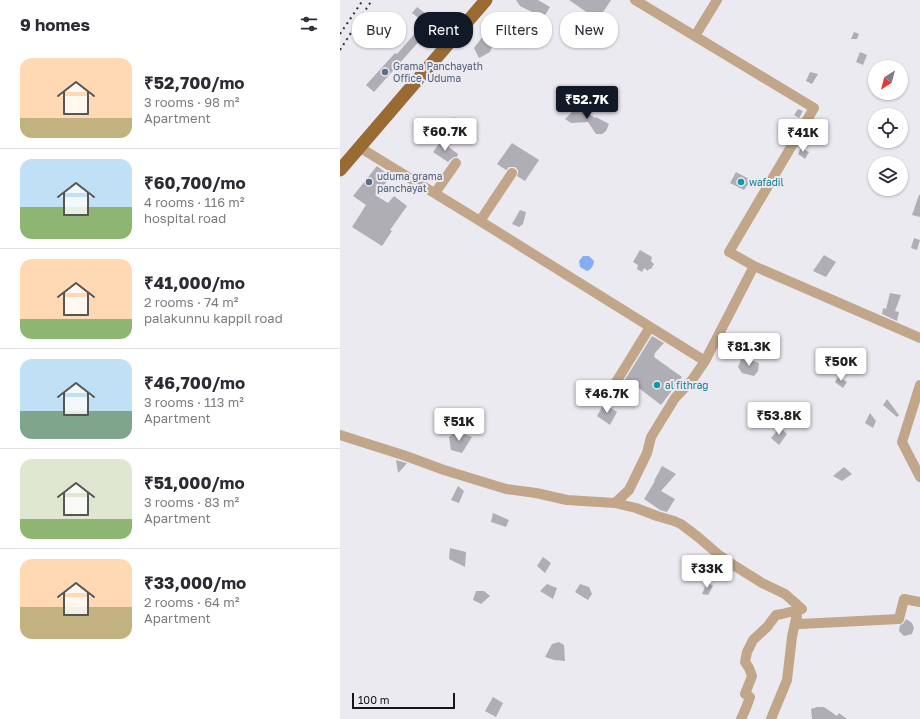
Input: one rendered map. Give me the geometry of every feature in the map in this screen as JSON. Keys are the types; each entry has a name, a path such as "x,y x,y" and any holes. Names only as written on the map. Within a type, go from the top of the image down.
{"main road":[{"path":"340,170 486,0"}],"street":[{"path":"635,0 814,108 729,252 754,266 920,338"},
{"path":"695,36 718,0"},
{"path":"359,147 705,361"},
{"path":"435,193 456,163"},
{"path":"480,221 512,173"},
{"path":"615,503 629,490 647,453 651,437 675,398 692,380 705,361 754,266"},
{"path":"605,400 650,327"},
{"path":"920,385 902,442 920,477"},
{"path":"340,435 506,489 536,493 567,500 615,503 636,508 681,524 718,555 762,583 785,594 802,608"},
{"path":"796,618 800,624 899,619 904,599 920,602"},
{"path":"771,719 787,680 792,637 796,618 802,608"},
{"path":"741,719 750,697 745,694 752,676 745,662 747,652 753,640 767,627 776,615 802,608"}],"water":[{"path":"583,256 589,256 594,261 592,267 587,271 580,267 579,261"}],"building":[{"path":"516,0 538,0 550,7 547,12 532,12 520,6"},
{"path":"569,0 611,0 603,12 586,12"},
{"path":"417,7 424,12 414,12 414,15 412,13"},
{"path":"854,32 859,34 857,39 851,39"},
{"name":"Grama Panchayath Office, Uduma","path":"414,34 414,47 374,92 366,85 395,53 397,54 402,48 406,48 406,44"},
{"path":"481,39 481,48 492,48 490,52 479,58 474,48"},
{"path":"860,52 867,55 863,65 856,62"},
{"path":"810,72 818,74 812,84 806,81"},
{"path":"574,103 595,118 596,117 609,124 606,131 602,134 596,134 588,122 571,123 565,119 572,112"},
{"path":"798,109 803,111 799,118 794,115"},
{"path":"454,117 463,122 456,132 447,127"},
{"path":"817,128 825,133 818,142 811,138"},
{"path":"441,141 458,154 457,157 454,157 448,162 433,152"},
{"path":"512,143 539,160 525,181 517,176 518,170 515,167 509,167 506,170 497,164"},
{"path":"801,148 809,152 805,159 798,154"},
{"path":"377,166 391,177 375,195 388,203 394,196 407,206 390,230 392,231 382,246 352,227 366,205 353,196"},
{"name":"wafadil","path":"736,172 751,180 744,190 730,183"},
{"path":"920,195 920,217 912,215"},
{"path":"520,210 526,212 523,224 519,227 512,224"},
{"path":"914,238 920,240 917,250 911,248"},
{"path":"640,250 652,257 651,261 654,264 648,271 644,268 642,272 637,269 638,265 633,262"},
{"path":"824,255 836,262 826,277 813,271"},
{"path":"890,293 901,295 895,311 899,312 897,321 882,314 883,308 886,309"},
{"path":"652,336 664,343 655,353 654,357 682,377 661,405 635,385 632,392 621,386"},
{"path":"742,357 759,363 758,371 754,376 742,373 738,367"},
{"path":"838,377 847,382 843,388 835,382"},
{"path":"887,399 899,415 897,417 883,405"},
{"path":"603,406 608,406 617,412 610,425 597,416"},
{"path":"870,413 876,421 873,428 865,423"},
{"path":"780,427 787,434 779,445 771,438"},
{"path":"456,431 472,437 462,453 451,450 449,437"},
{"path":"396,460 407,463 398,473"},
{"path":"662,466 676,474 661,491 675,499 667,512 660,510 644,499"},
{"path":"844,467 852,474 842,481 833,476"},
{"path":"458,486 464,491 459,503 451,500"},
{"path":"493,513 509,520 506,527 491,522"},
{"path":"450,548 466,552 465,567 449,559"},
{"path":"543,557 551,563 545,573 537,566"},
{"path":"707,582 713,586 708,595 702,594"},
{"path":"547,584 557,588 553,599 540,591"},
{"path":"580,584 589,587 592,594 588,600 575,592"},
{"path":"476,591 484,591 490,596 481,604 473,600"},
{"path":"906,619 912,623 914,628 912,634 904,636 899,631 900,625 903,624"},
{"path":"559,642 564,645 565,661 545,657 552,644"},
{"path":"493,697 503,703 496,717 485,711"},
{"path":"824,707 837,716 839,713 847,719 812,719 811,709"}],"railway":[{"path":"340,34 363,0"},
{"path":"340,50 372,0"}],"place":[{"name":"Grama Panchayath Office, Uduma","path":"385,72"},
{"name":"uduma grama panchayat","path":"369,182"},
{"name":"wafadil","path":"741,182"},
{"name":"al fithrag","path":"657,385"}]}
